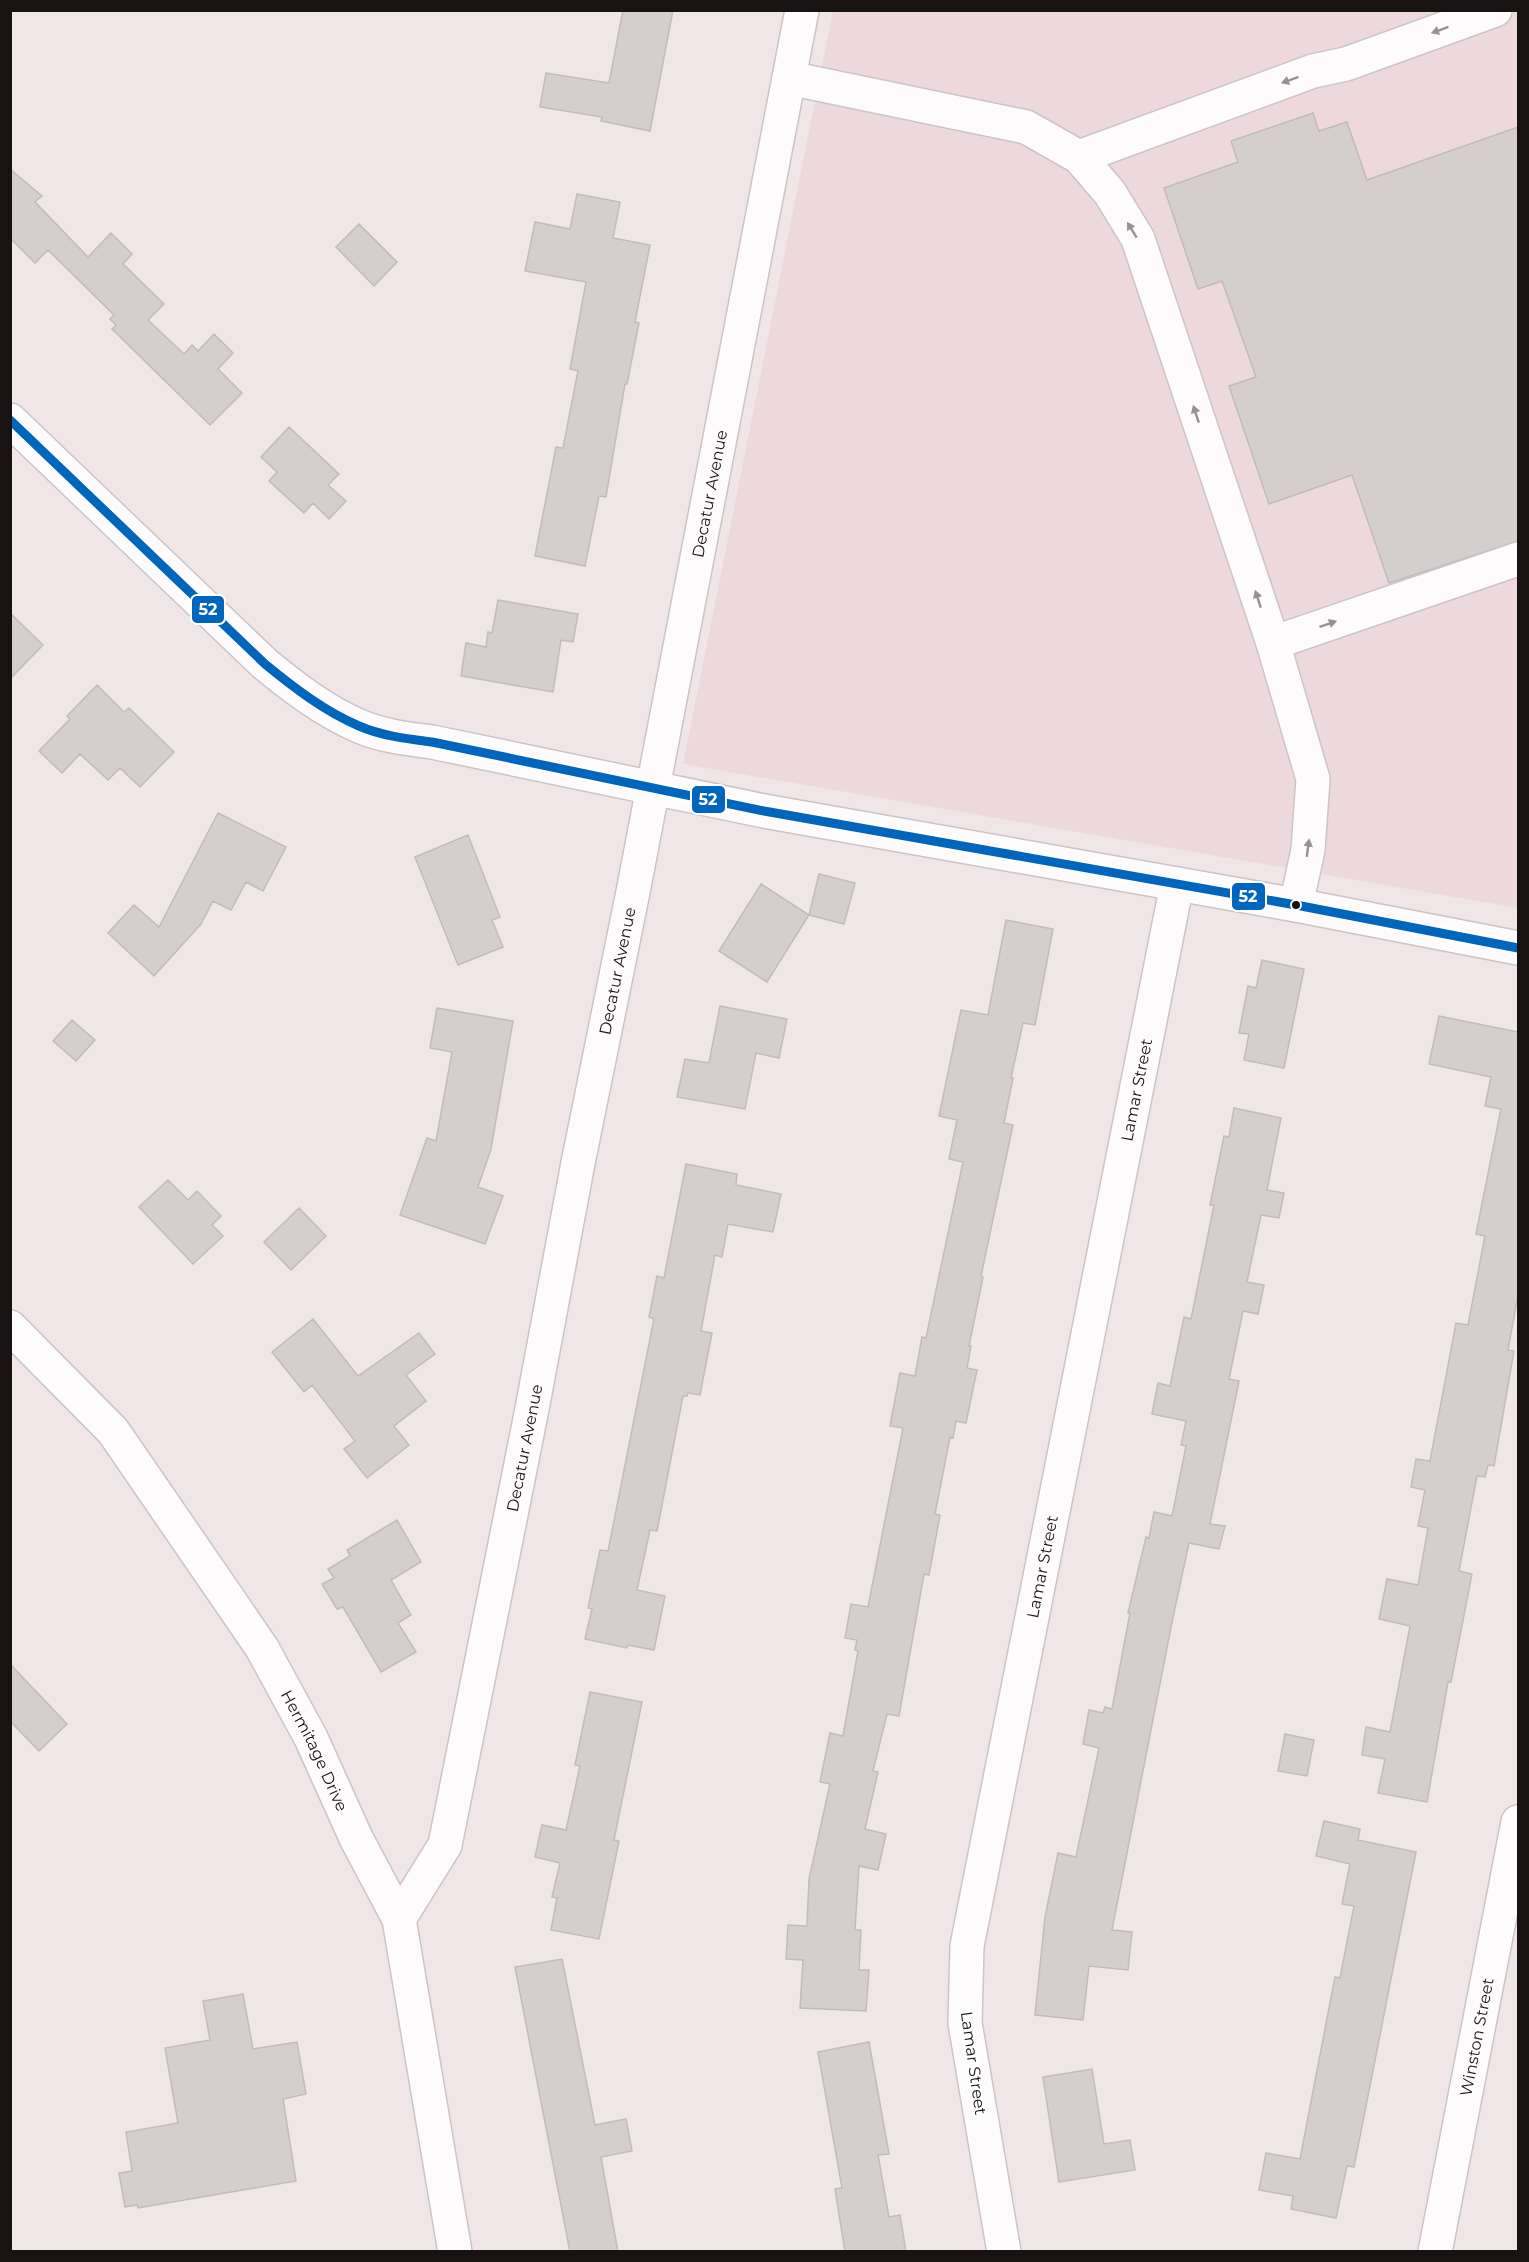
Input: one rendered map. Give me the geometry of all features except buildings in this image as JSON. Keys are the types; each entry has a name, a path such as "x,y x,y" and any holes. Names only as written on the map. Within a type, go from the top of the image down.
{"street":[{"name":"Decatur Avenue","path":"399,1919 445,1845 633,892 802,10"},
{"path":"1080,157 1313,71 1346,64 1495,10"},
{"path":"789,78 1026,127 1080,157 1110,193 1138,239 1273,643 1314,779 1308,850 1296,905"},
{"path":"10,420 265,664 324,708 359,726 396,737 432,742 764,811 1296,905 1518,948"},
{"path":"1273,643 1518,559"},
{"name":"Lamar Street","path":"1004,2252 966,2023 967,1946 1177,884"},
{"name":"Hermitage Drive","path":"10,1328 113,1431 262,1648 311,1738 356,1838 399,1919 455,2252"},
{"name":"Winston Street","path":"1435,2252 1518,1822"}],"shaded area":[{"path":"833,11 1518,11 1518,908 683,764"}],"transit line":[{"name":"52","path":"10,420 265,664 321,706 368,729 395,737 432,742 764,811 1296,905 1518,948"}]}
